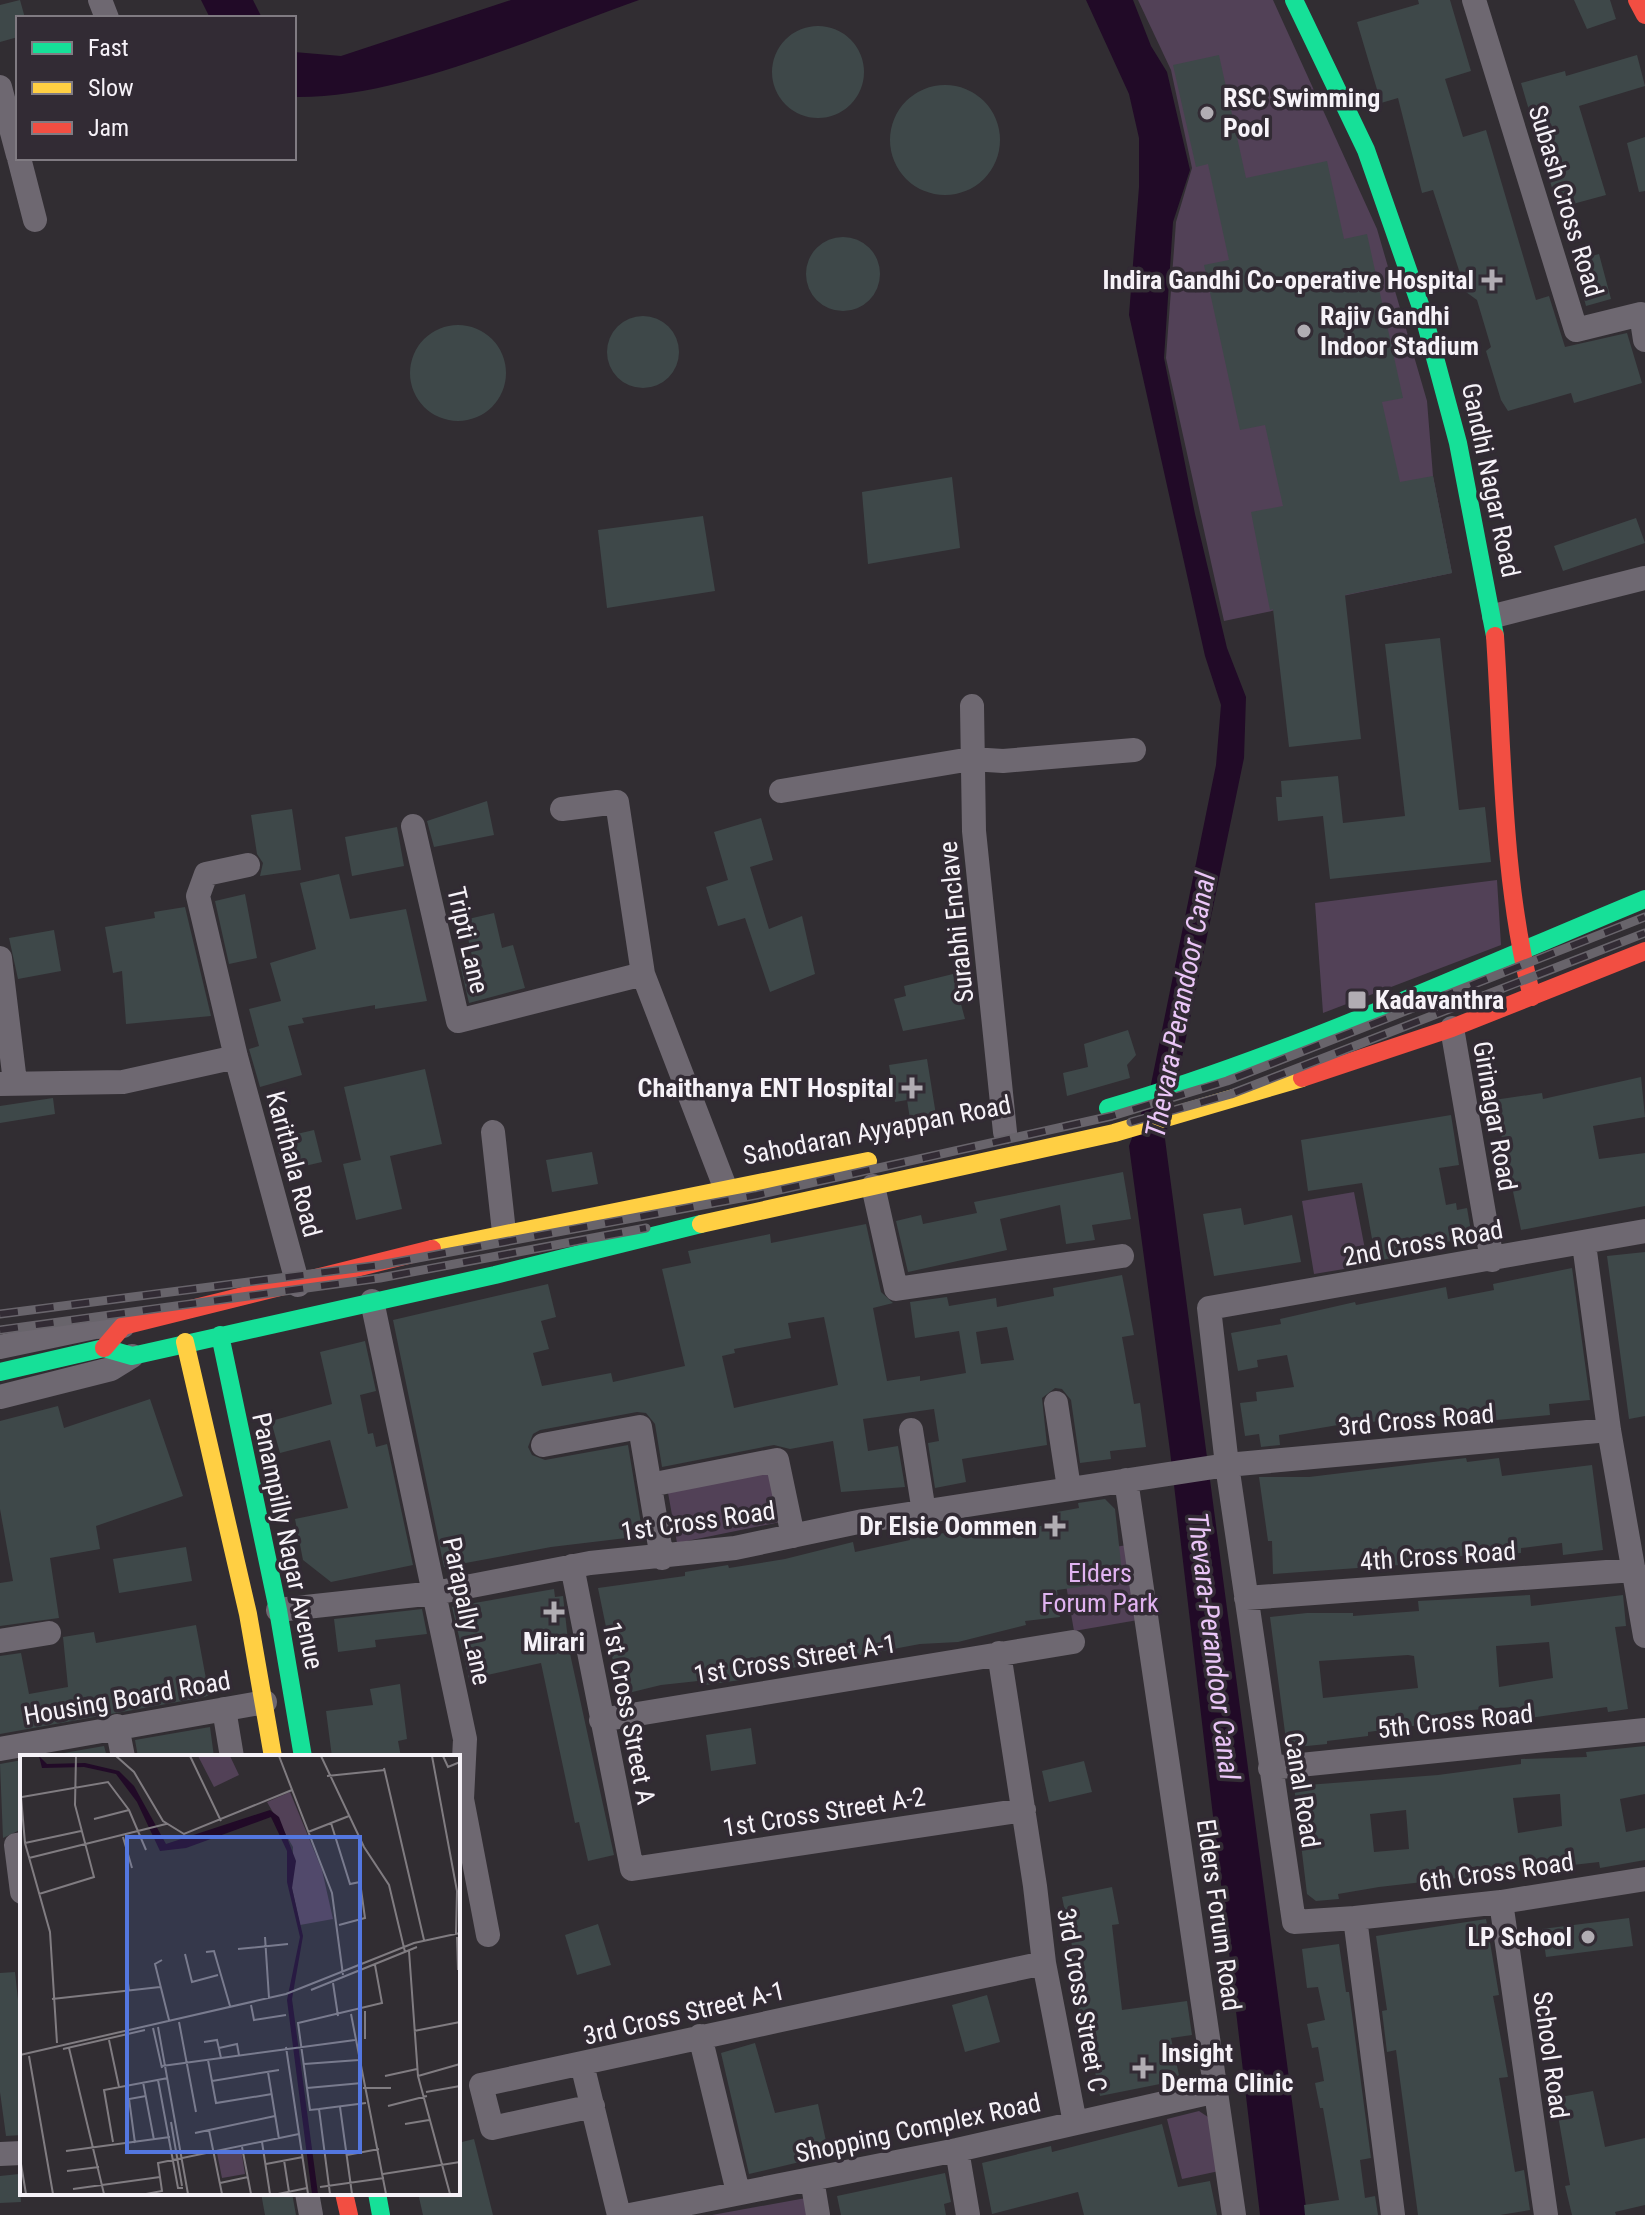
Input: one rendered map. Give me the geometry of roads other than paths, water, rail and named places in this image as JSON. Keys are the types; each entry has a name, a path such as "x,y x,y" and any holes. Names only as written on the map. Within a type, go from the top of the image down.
{"main road":[{"name":"Gandhi Nagar Road","path":"1294,0 1366,150 1423,313 1458,443 1494,616 1520,951 1532,997"},
{"path":"1637,0 1645,15"},
{"path":"1093,1112 1179,1087 1314,1036 1645,899"},
{"name":"Sahodaran Ayyappan Road","path":"132,1356 1114,1133 1177,1116 1452,1028 1645,951"},
{"name":"Sahodaran Ayyappan Road","path":"123,1326 298,1285 493,1234 880,1159"},
{"path":"493,1234 495,1275"},
{"path":"185,1342 198,1321 220,1304"},
{"path":"104,1348 123,1326"},
{"name":"Panampilly Nagar Avenue","path":"220,1335 278,1610 303,1755"},
{"name":"Panampilly Nagar Avenue","path":"185,1342 248,1614 273,1755"},
{"path":"6,1371 104,1348 132,1356"},
{"path":"248,1614 278,1610"},
{"path":"265,1702 294,1698"},
{"path":"344,2195 349,2215"},
{"path":"377,2195 381,2215"}],"street":[{"name":"Subash Cross Road","path":"1474,0 1576,330 1641,314 1645,340"},
{"path":"0,87 16,149"},
{"path":"19,160 35,220"},
{"path":"1494,616 1645,578"},
{"name":"Surabhi Enclave","path":"972,706 974,831 1004,1132"},
{"path":"781,791 971,759 1003,761 1134,750"},
{"path":"562,809 617,802 643,974 725,1187"},
{"name":"Tripti Lane","path":"413,826 458,1021 643,974"},
{"name":"Karithala Road","path":"248,865 206,874 198,896 236,1057 298,1285"},
{"path":"0,958 7,1083 123,1082 236,1057"},
{"name":"Girinagar Road","path":"1452,1028 1492,1260"},
{"path":"493,1132 493,1234"},
{"path":"873,1186 896,1289 1122,1256"},
{"name":"2nd Cross Road","path":"1209,1308 1645,1231"},
{"path":"1584,1244 1609,1430 1645,1636"},
{"name":"Parapally Lane","path":"372,1301 465,1739 462,1799 488,1935"},
{"name":"Canal Road","path":"1209,1308 1227,1465 1294,1922 1355,1918"},
{"path":"0,1347 95,1327 123,1326"},
{"path":"0,1397 111,1369 132,1356"},
{"path":"1056,1403 1069,1488"},
{"path":"543,1445 640,1427 662,1558"},
{"path":"911,1430 924,1512"},
{"name":"3rd Cross Road","path":"1126,1480 1227,1465 1609,1430"},
{"path":"650,1485 777,1460 793,1536"},
{"name":"1st Cross Road","path":"278,1610 435,1593 572,1566 735,1548 924,1512 1126,1480"},
{"name":"Elders Forum Road","path":"1126,1480 1234,2215"},
{"name":"1st Cross Street A","path":"572,1566 632,1869"},
{"name":"4th Cross Road","path":"1246,1598 1634,1570"},
{"path":"0,1641 49,1633"},
{"name":"1st Cross Street A-1","path":"601,1720 1073,1642"},
{"name":"3rd Cross Street C","path":"999,1653 1044,1963 1075,2123"},
{"name":"Housing Board Road","path":"0,1749 265,1702"},
{"path":"224,1709 232,1755"},
{"path":"117,1726 123,1755"},
{"name":"5th Cross Road","path":"1270,1768 1645,1730"},
{"name":"1st Cross Street A-2","path":"632,1869 1024,1810"},
{"path":"20,1844 16,1845 20,1876"},
{"name":"6th Cross Road","path":"1355,1918 1501,1902 1645,1879"},
{"name":"School Road","path":"1501,1902 1546,2215"},
{"path":"1355,1918 1393,2215"},
{"name":"3rd Cross Street A-1","path":"593,2106 492,2128 481,2085 1044,1963"},
{"path":"700,2036 738,2192"},
{"path":"582,2064 619,2215"},
{"name":"Shopping Complex Road","path":"630,2215 957,2150 1217,2091"},
{"path":"957,2150 968,2215"},
{"path":"0,2154 20,2153"},
{"path":"812,2179 818,2215"},
{"path":"307,2195 311,2215"}],"water":[{"path":"201,0 253,0 261,16 209,16"},
{"path":"511,0 639,0 424,77 336,95 296,97 296,52 341,56"},
{"name":"Thevara-Perandoor Canal","path":"1086,0 1133,0 1151,46 1167,72 1190,170 1173,222 1164,358 1195,514 1227,648 1246,697 1244,758 1165,1139 1307,2215 1260,2215 1170,1451 1129,1146 1150,1089 1216,765 1221,705 1205,656 1129,315 1139,187 1139,138 1129,94"}],"railway":[{"path":"0,1314 380,1265 757,1195 1112,1116 1227,1081 1645,917"},
{"path":"1131,1122 1231,1094 1645,933"},
{"path":"0,1330 380,1278 646,1228"}],"place":[{"name":"RSC Swimming Pool","path":"1207,113"},
{"name":"Indira Gandhi Co-operative Hospital","path":"1492,280"},
{"name":"Rajiv Gandhi Indoor Stadium","path":"1304,331"},
{"name":"Kadavanthra","path":"1357,1000"},
{"name":"Chaithanya ENT Hospital","path":"912,1088"},
{"name":"Dr Elsie Oommen","path":"1055,1526"},
{"name":"Mirari","path":"554,1612"},
{"name":"LP School","path":"1588,1937"},
{"name":"Insight Derma Clinic","path":"1143,2068"}],"park label":[{"name":"Elders Forum Park","path":"1100,1588"}]}
